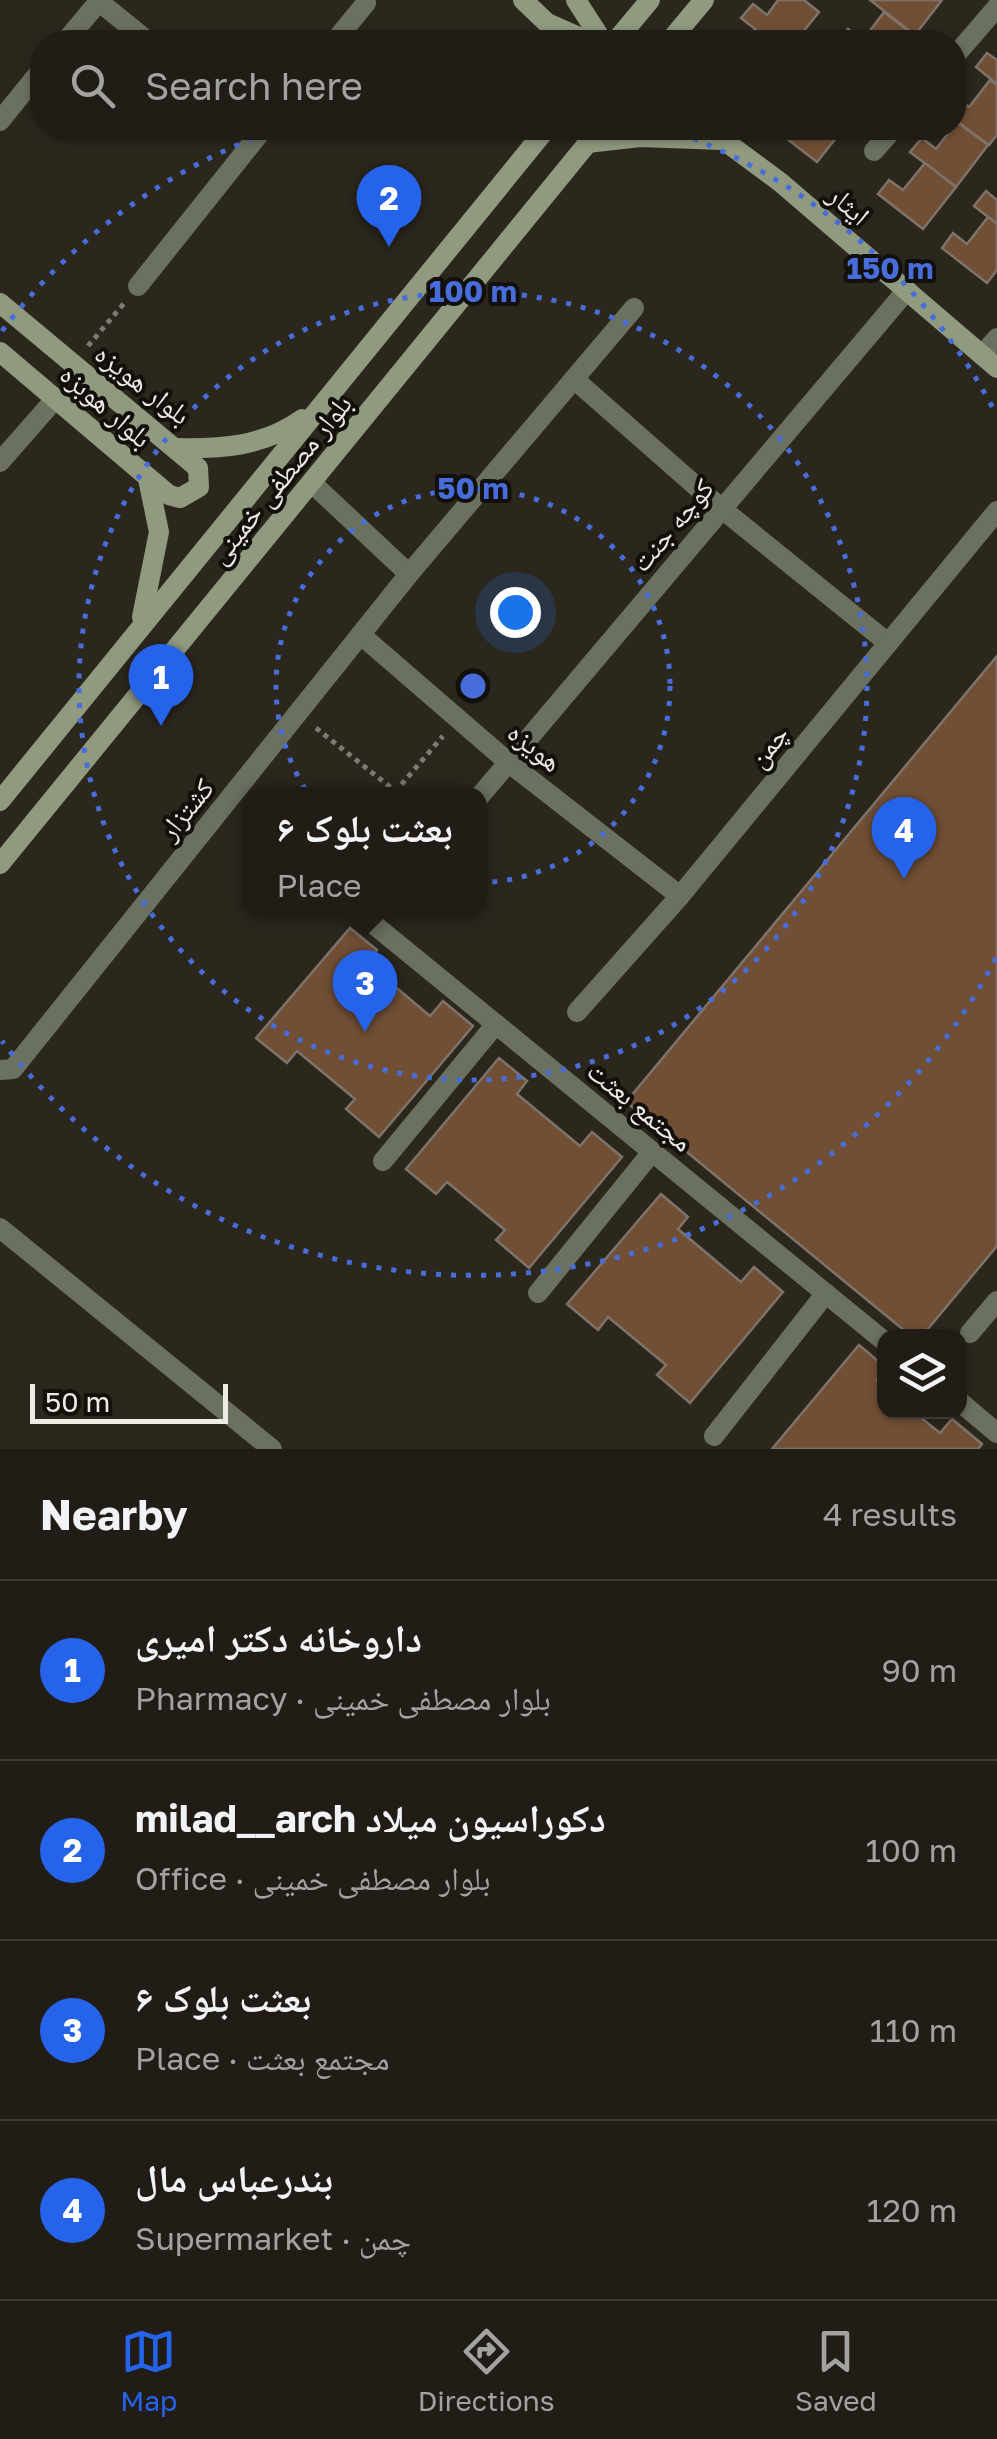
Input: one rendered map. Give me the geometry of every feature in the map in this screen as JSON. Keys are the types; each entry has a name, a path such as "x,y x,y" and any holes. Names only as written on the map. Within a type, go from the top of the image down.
{"main road":[{"path":"523,0 548,30"},
{"path":"576,0 595,30"},
{"path":"626,30 650,0"},
{"path":"679,30 700,5"},
{"path":"694,30 700,5"},
{"name":"بلوار مصطفی خمینی","path":"0,801 537,140"},
{"name":"بلوار مصطفی خمینی","path":"0,864 590,140"},
{"name":"ایثار","path":"726,140 990,362"},
{"name":"بلوار هویزه","path":"0,303 175,448 220,448 257,442 286,430 322,404"},
{"name":"بلوار هوبزه","path":"0,352 147,478 159,532 152,587 138,630"},
{"path":"147,478 180,498 199,488 198,468 175,448"}],"street":[{"path":"74,30 98,0 134,30"},
{"path":"344,30 366,3"},
{"path":"967,41 997,7"},
{"path":"0,121 30,84"},
{"path":"138,286 251,140"},
{"path":"874,151 884,140"},
{"name":"کوچه جنت","path":"487,788 906,290"},
{"name":"کشتزار","path":"0,1070 13,1069 409,574 634,308"},
{"path":"990,362 997,338"},
{"path":"574,379 722,509 888,643"},
{"path":"0,462 56,398"},
{"path":"313,484 409,574"},
{"name":"چمن","path":"577,1012 680,896 997,511"},
{"name":"هویزه","path":"361,635 508,762 680,896"},
{"name":"مجتمع بعثت","path":"366,917 877,1335"},
{"path":"383,1161 496,1024"},
{"path":"538,1292 652,1152"},
{"path":"0,1228 272,1449"},
{"path":"714,1436 826,1294"},
{"path":"970,1333 997,1302"},
{"path":"967,1408 997,1433"}],"path":[{"path":"73,364 138,286"},
{"path":"298,713 390,787"},
{"path":"402,787 458,718"}],"building":[{"path":"778,0 804,0 819,12 805,30 756,30 741,18 753,4 767,15"},
{"path":"870,0 942,0 919,30 909,30"},
{"path":"884,12 907,30 870,30"},
{"path":"987,53 997,60 997,84 976,67"},
{"path":"990,80 997,85 997,135 989,145 967,129 969,107"},
{"path":"967,129 988,145 956,187 910,152 920,140 936,149 943,140 967,140"},
{"path":"789,140 834,140 817,162"},
{"path":"925,163 956,187 923,229 878,194 889,180 903,190"},
{"path":"986,191 997,200 997,224 974,206"},
{"path":"988,217 997,224 997,270 987,283 942,248 953,233 967,244"},
{"path":"997,656 997,1246 928,1329 902,1329 626,1102"},
{"path":"350,928 377,950 367,963 430,1016 443,1001 473,1026 379,1137 346,1109 355,1099 297,1051 287,1063 256,1038"},
{"path":"499,1058 527,1081 517,1094 580,1146 592,1132 622,1157 529,1268 496,1240 505,1230 447,1182 436,1194 406,1169"},
{"path":"661,1194 688,1217 678,1229 741,1282 754,1267 783,1292 690,1403 657,1375 666,1365 608,1317 598,1330 567,1304"},
{"path":"859,1345 877,1360 877,1419 923,1419 940,1433 952,1419 982,1444 978,1449 772,1449"}],"place":[{"name":"milad__arch دکوراسیون میلاد","path":"389,247"},
{"name":"داروخانه دکتر امیری","path":"161,726"},
{"name":"بندرعباس مال","path":"904,879"},
{"name":"بعثت بلوک ۶","path":"365,1032"}]}
